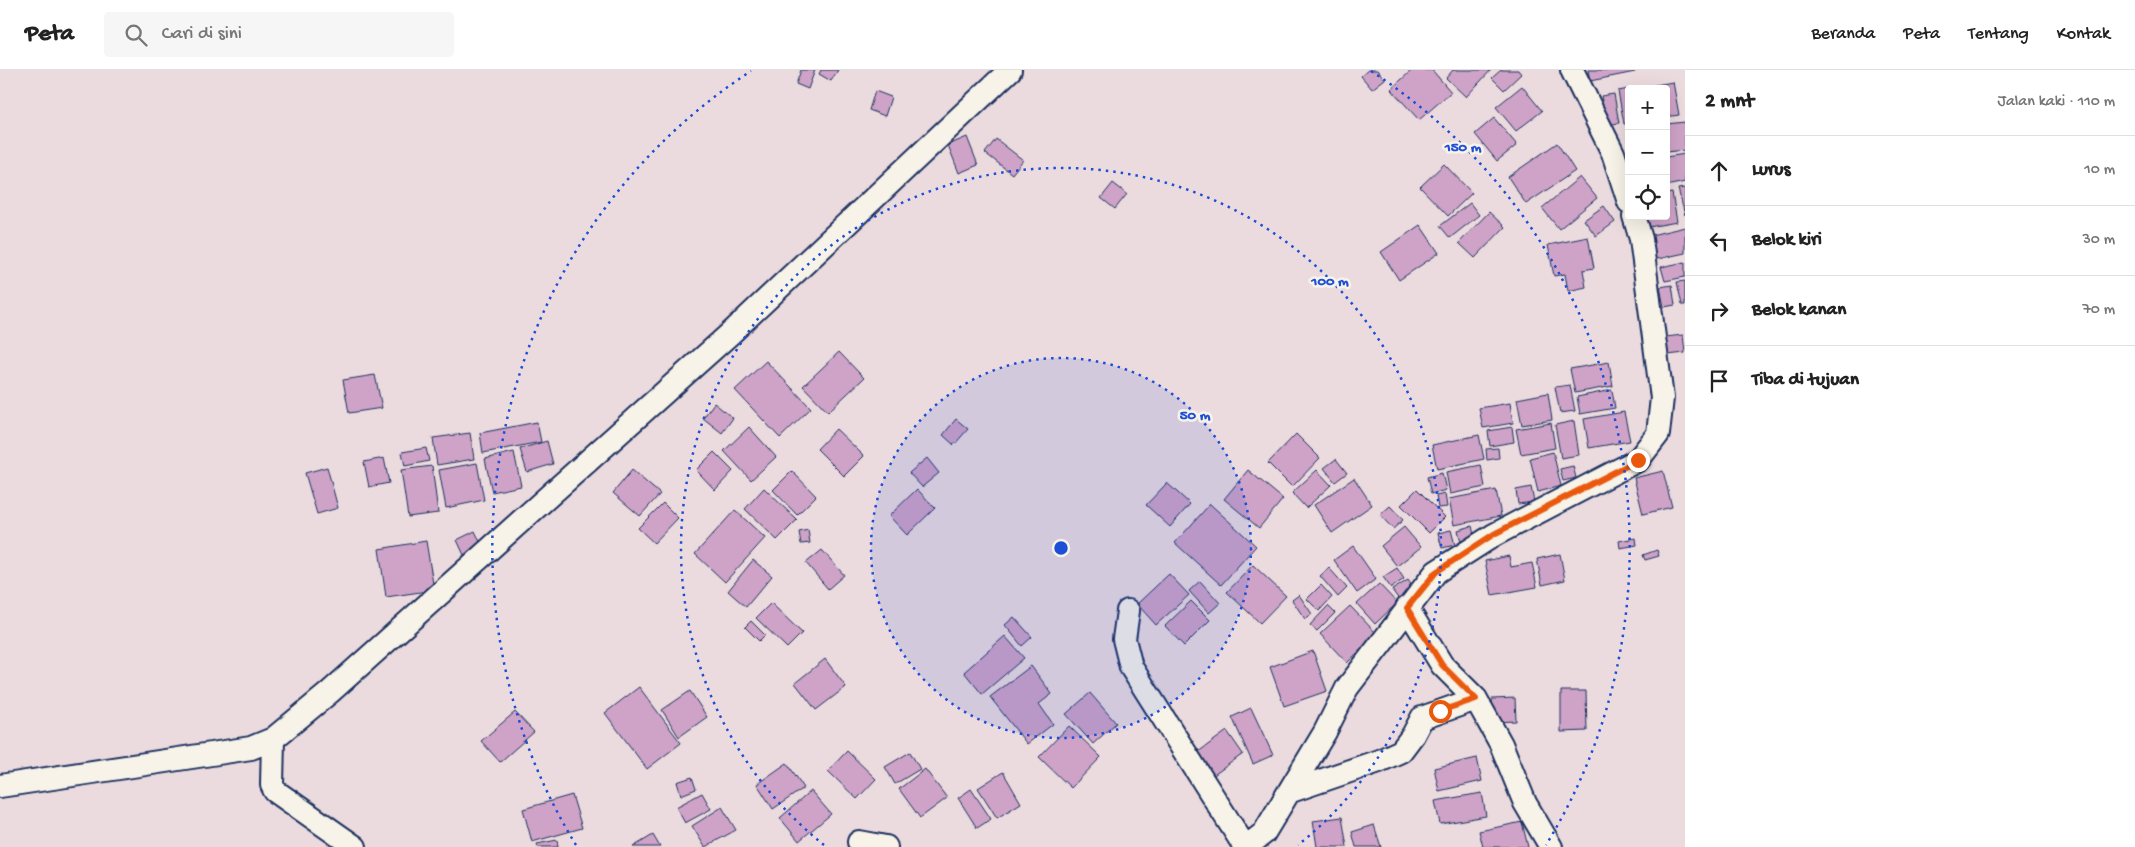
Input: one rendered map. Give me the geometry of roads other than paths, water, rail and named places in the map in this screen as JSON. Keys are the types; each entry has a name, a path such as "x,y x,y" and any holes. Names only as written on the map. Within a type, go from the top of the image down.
{"street":[{"path":"0,786 272,745 725,339 1010,70"},
{"path":"1572,70 1613,153 1625,190"},
{"path":"1128,611 1124,638 1131,667 1246,847 1264,833 1291,791 1326,732 1347,688 1436,572 1494,534 1638,460 1658,434 1662,398 1641,239 1635,220"},
{"path":"1407,608 1442,665 1476,699 1501,744 1525,803 1551,847"},
{"path":"1291,791 1379,761 1401,751 1413,735 1422,718 1476,699"},
{"path":"272,745 272,785 275,791 355,847"},
{"path":"859,842 886,847"}]}
